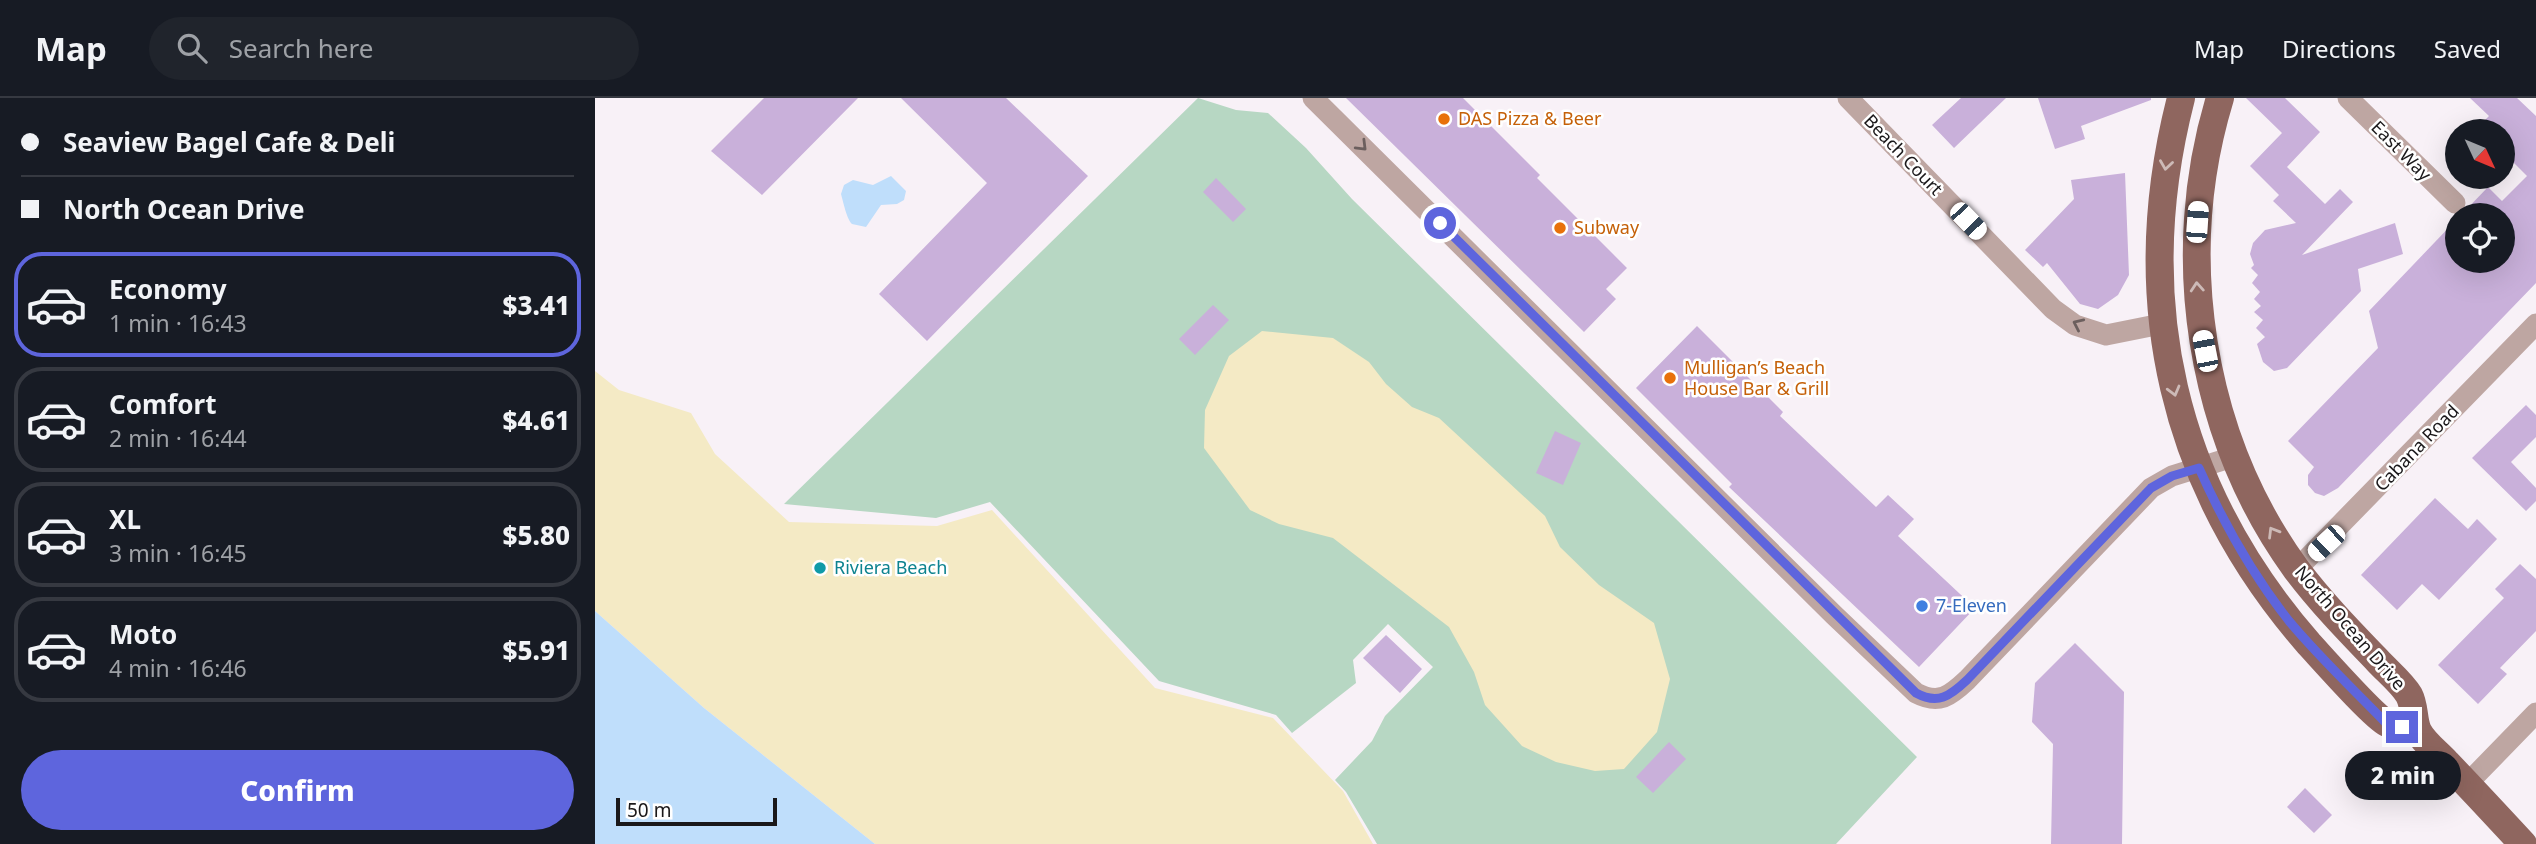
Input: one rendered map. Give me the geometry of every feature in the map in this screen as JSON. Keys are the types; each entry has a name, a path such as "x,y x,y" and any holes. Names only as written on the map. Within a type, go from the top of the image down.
{"main road":[{"name":"North Ocean Drive","path":"2181,98 2169,145 2161,206 2161,324 2173,390 2199,468 2240,550 2291,623 2386,723 2418,732 2523,844"},
{"name":"North Ocean Drive","path":"2216,104 2201,179 2197,284 2201,331 2218,407 2236,456 2264,517 2297,569 2327,606 2410,696 2418,732"}],"street":[{"path":"1313,98 1916,693 1927,699 1949,697 2151,488 2172,476 2236,456"},
{"name":"East Way","path":"2348,98 2455,203"},
{"name":"Beach Court","path":"1853,100 2053,309 2075,325 2106,335 2161,324"},
{"name":"Cabana Road","path":"2297,569 2536,324"},
{"path":"2467,783 2536,713"}],"green space":[{"path":"1198,98 1236,110 1268,113 1917,757 1836,844 1377,844 1346,792 1335,780 1372,741 1385,716 1433,667 1388,624 1353,660 1356,683 1292,733 1276,715 1159,681 990,502 936,518 784,504"}],"sand":[{"path":"1262,331 1333,338 1369,362 1386,384 1412,407 1439,418 1545,516 1560,547 1599,585 1654,623 1670,679 1657,732 1624,769 1595,771 1556,762 1522,746 1485,705 1474,672 1449,627 1333,538 1279,524 1250,510 1204,448 1205,410 1229,356"},
{"name":"Riviera Beach","path":"595,371 619,390 691,413 715,454 789,522 937,526 992,510 1155,688 1273,718 1343,791 1373,844 875,844 704,708 595,611"}],"water":[{"path":"891,176 906,191 904,200 897,204 881,205 866,227 852,224 841,194 844,185 853,180 873,185"},
{"path":"595,611 704,708 875,844 595,844"}],"building":[{"path":"764,98 858,98 762,195 711,151"},
{"path":"901,98 1006,98 1088,176 927,341 879,294 987,183"},
{"path":"1346,98 1463,98 1540,175 1537,178 1627,268 1606,289 1616,299 1584,332"},
{"path":"1961,98 2006,98 1954,148 1932,125"},
{"path":"2038,98 2151,100 2081,126 2085,139 2055,149"},
{"path":"2246,98 2285,98 2320,132 2287,167 2325,204 2340,189 2353,202 2302,255 2395,223 2403,254 2358,269 2361,291 2287,368 2274,371 2263,362 2257,344 2265,337 2256,328 2263,320 2254,312 2261,306 2254,299 2260,292 2252,283 2258,275 2251,268 2254,265 2250,254 2253,243 2265,230 2296,223 2273,201 2279,195 2250,166 2282,133"},
{"path":"2470,98 2517,98 2536,116 2536,283 2338,488 2324,496 2315,493 2308,485 2308,475 2314,467 2288,441 2378,348 2369,311 2445,232 2445,273 2515,273 2515,203 2473,203 2486,189 2490,189 2502,201 2527,176 2515,164 2515,119 2486,119 2489,116"},
{"path":"2125,173 2129,275 2118,295 2098,309 2080,304 2047,263 2043,267 2025,250 2074,199 2071,180"},
{"path":"1216,178 1246,209 1233,222 1203,192"},
{"path":"1213,305 1229,320 1195,355 1179,339"},
{"path":"1697,326 1783,412 1780,416 1876,507 1888,495 1914,519 1898,536 1975,608 1919,667 1729,487 1732,484 1636,388"},
{"path":"2526,405 2536,415 2536,437 2511,462 2536,488 2536,501 2526,511 2472,458"},
{"path":"1555,431 1581,443 1563,485 1536,473"},
{"path":"2435,498 2468,529 2477,519 2497,539 2439,600 2422,584 2397,610 2361,575"},
{"path":"2520,564 2536,579 2536,631 2500,668 2507,674 2478,704 2438,665 2504,598 2495,589"},
{"path":"1386,635 1422,669 1400,693 1363,658"},
{"path":"2075,643 2124,692 2122,844 2051,844 2053,744 2032,722 2035,683"},
{"path":"1669,742 1686,759 1653,793 1636,777"},
{"path":"2305,788 2332,815 2314,833 2287,807"}],"place":[{"name":"DAS Pizza & Beer","path":"1444,119"},
{"name":"Subway","path":"1560,228"},
{"name":"Mulligan’s Beach House Bar & Grill","path":"1670,378"},
{"name":"Riviera Beach","path":"820,568"},
{"name":"7-Eleven","path":"1922,606"}],"route":[{"path":"1440,223 1835,615 1916,693 1927,699 1949,697 2151,488 2172,476 2199,468 2227,528 2246,560 2291,623 2386,723 2402,727"}]}
